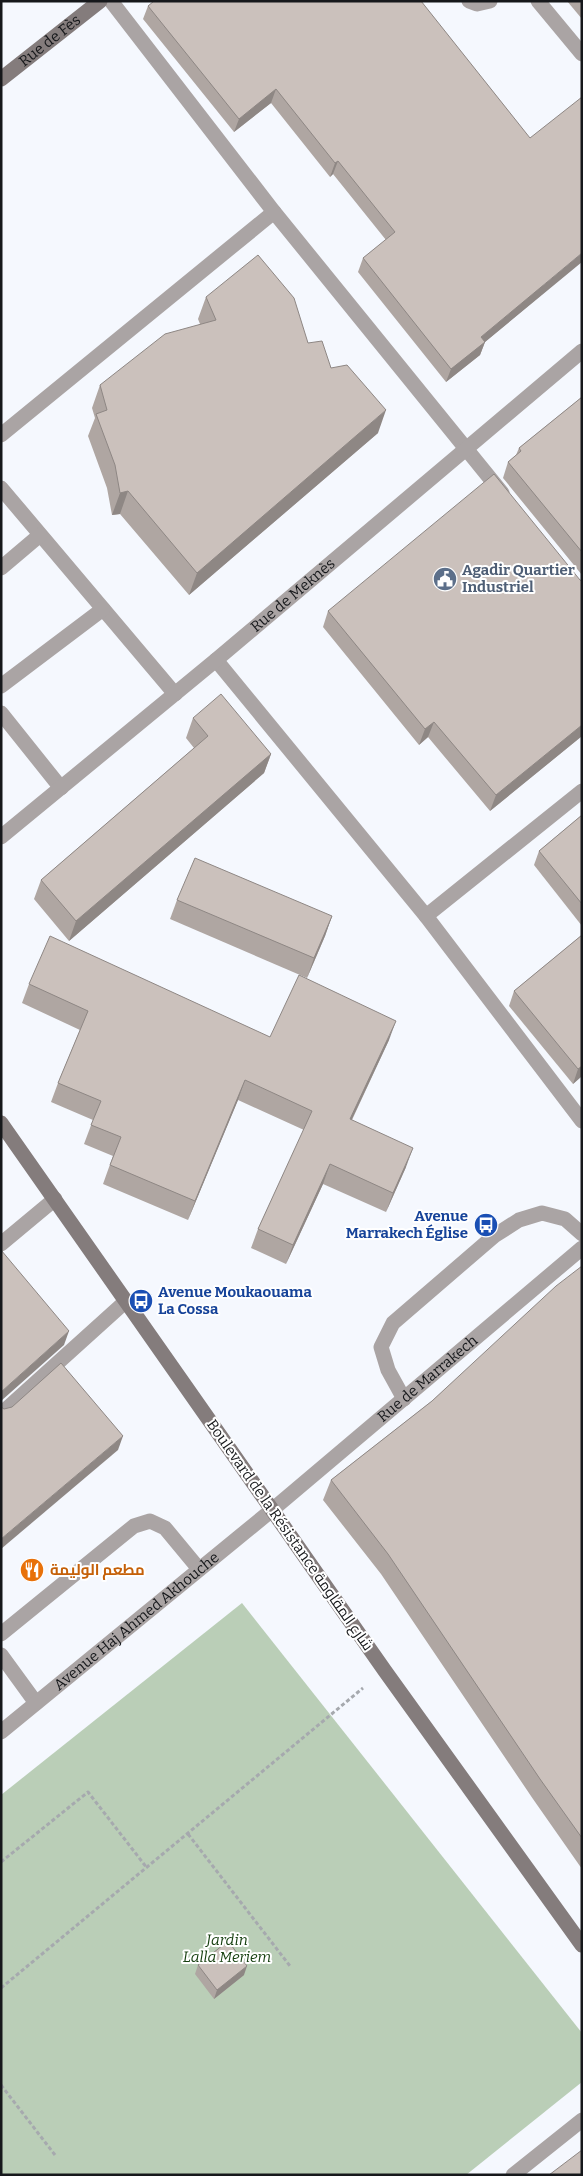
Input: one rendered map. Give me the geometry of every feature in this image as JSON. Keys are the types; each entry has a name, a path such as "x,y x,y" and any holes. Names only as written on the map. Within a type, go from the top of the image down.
{"street":[{"name":"Rue de Fès","path":"1,79 100,1"},
{"path":"111,1 274,212 514,508"},
{"path":"468,1 477,4 490,1"},
{"path":"538,1 582,54"},
{"path":"1,435 274,212"},
{"name":"Rue de Meknès","path":"1,837 216,660 582,351"},
{"path":"1,488 175,694"},
{"path":"1,568 40,534"},
{"path":"1,686 103,609"},
{"path":"216,660 426,916 582,1121"},
{"path":"1,713 61,788"},
{"path":"426,916 582,791"},
{"name":"Boulevard de la Résistance شارع المقاومة","path":"1,1123 272,1510 582,1945"},
{"path":"1,1244 55,1199"},
{"path":"404,1399 388,1370 381,1347 393,1323 494,1236 519,1220 542,1213 565,1220 582,1234"},
{"name":"Rue de Marrakech","path":"272,1510 582,1248"},
{"path":"1,1414 126,1302"},
{"name":"Avenue Haj Ahmed Akhouche","path":"4,1726 36,1703 272,1510"},
{"path":"1,1634 134,1526 150,1521 165,1528 199,1569"},
{"path":"1,1655 36,1703"},
{"path":"513,2175 582,2120"}],"path":[{"path":"1,1988 386,1671"},
{"path":"1,1862 88,1792 147,1868"},
{"path":"188,1834 290,1966"},
{"path":"1,2085 55,2155"}],"green space":[{"name":"Jardin Lalla Meriem","path":"242,1603 582,2033 582,2082 466,2175 1,2175 1,1795"}],"building":[{"path":"154,1 421,1 530,138 582,97 582,253 481,337 485,342 451,369 363,258 395,232 338,161 335,163 276,89 239,119 148,6"},
{"path":"258,255 294,298 308,343 322,341 331,368 347,365 386,410 197,573 128,491 120,493 115,465 96,414 107,410 100,385 165,334 216,320 206,297"},
{"path":"582,397 582,552 508,462 521,451 519,448"},
{"path":"494,474 582,581 582,725 496,795 434,722 425,729 328,611"},
{"path":"221,694 271,754 76,921 41,880 208,736 193,718"},
{"path":"582,815 582,904 539,851"},
{"path":"195,858 332,916 314,958 177,900"},
{"path":"582,935 582,1066 578,1069 514,991"},
{"path":"50,936 270,1037 299,975 396,1021 350,1119 413,1148 393,1193 330,1164 293,1245 258,1229 312,1111 245,1080 195,1201 110,1165 121,1137 91,1125 101,1101 58,1083 88,1011 29,984"},
{"path":"1,1250 69,1331 1,1392"},
{"path":"582,1266 582,1838 388,1554 331,1480 432,1401 556,1286"},
{"path":"61,1363 123,1436 1,1539 1,1407 4,1409 12,1407"},
{"path":"228,1941 247,1966 217,1990 198,1965"},
{"path":"582,2150 582,2175 549,2175"}],"place":[{"name":"Agadir Quartier Industriel","path":"445,579"},
{"name":"Avenue Marrakech Église","path":"486,1225"},
{"name":"Avenue Moukaouama La Cossa","path":"141,1301"},
{"name":"مطعم الوليمة","path":"32,1570"}]}
